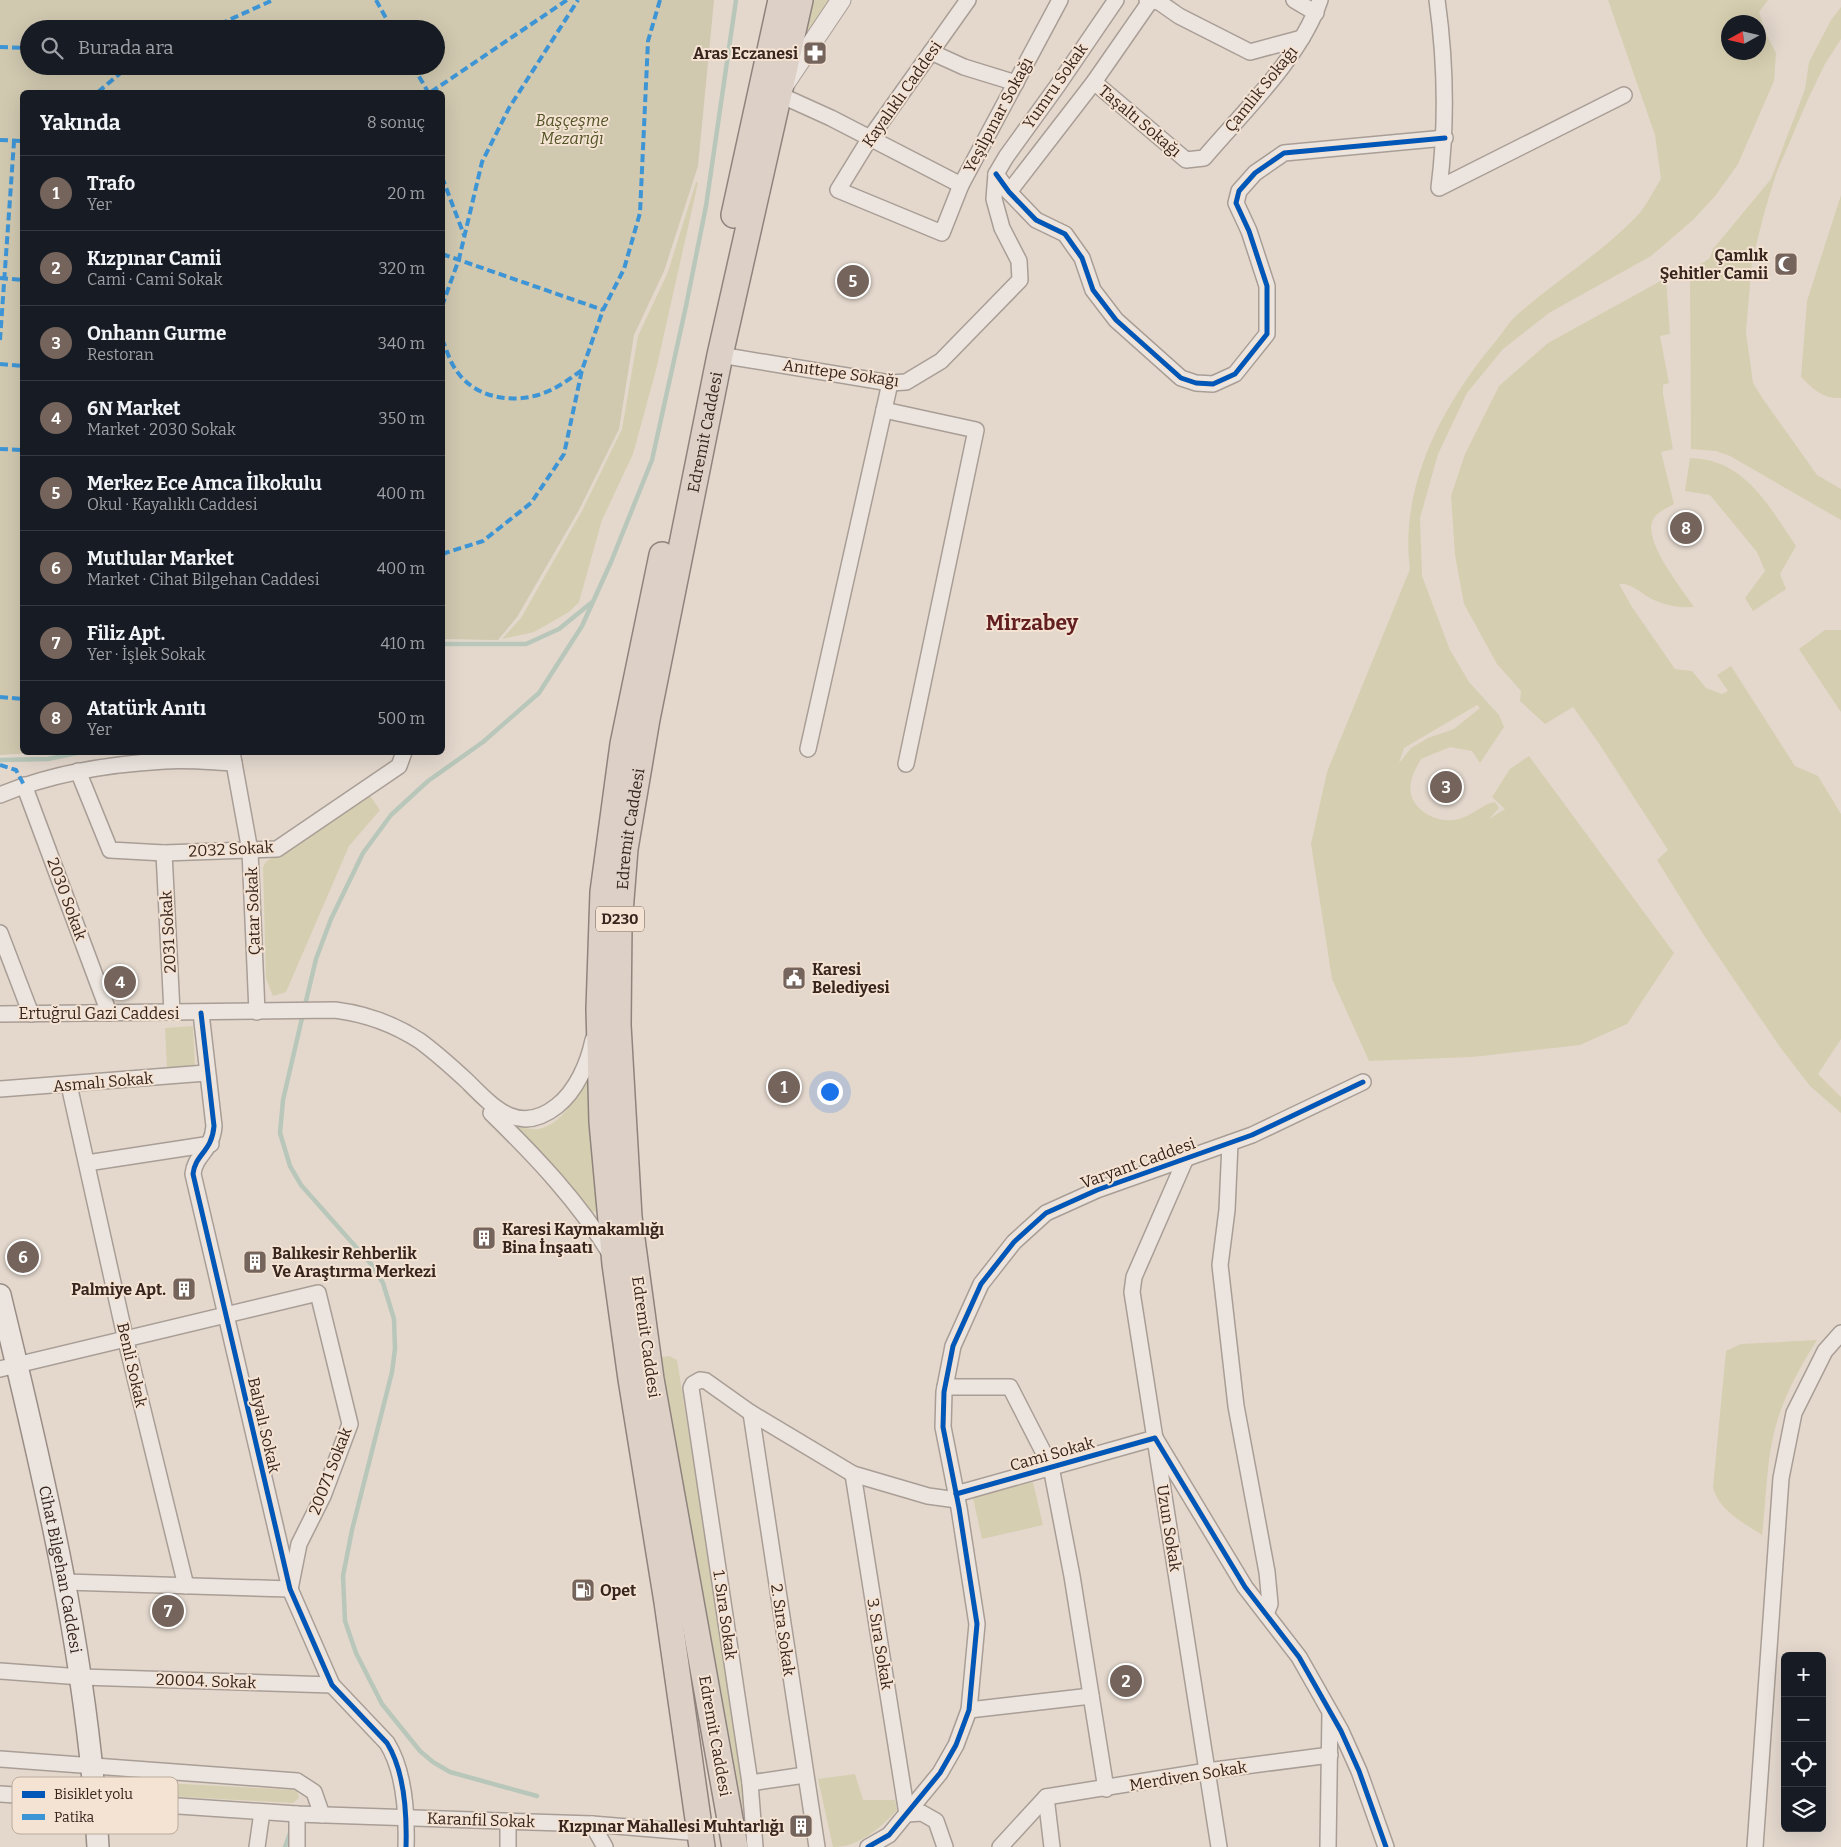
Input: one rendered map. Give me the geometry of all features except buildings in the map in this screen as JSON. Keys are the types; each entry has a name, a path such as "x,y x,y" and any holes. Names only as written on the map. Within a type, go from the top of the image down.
{"highway":[{"name":"Edremit Caddesi","path":"706,1842 682,1706 631,1378 616,1264 602,1122 599,1009 602,892 622,744 781,0"},
{"name":"Edremit Caddesi","path":"735,1847 651,1379 630,1217 618,1025 619,926 625,850 647,719 720,355 800,0"}],"main road":[{"name":"Cihat Bilgehan Caddesi","path":"0,1295 8,1367 66,1582 81,1677 93,1777"},
{"name":"Cihat Bilgehan Caddesi","path":"97,1834 98,1847"}],"street":[{"path":"841,0 778,94 870,138 961,185"},
{"name":"Kayalıklı Caddesi","path":"942,233 838,190 870,138 968,0"},
{"name":"Yeşilpınar Sokağı","path":"942,233 961,185 1060,0"},
{"name":"Yumru Sokak","path":"996,174 1116,0"},
{"path":"1294,0 1318,6"},
{"path":"1437,0 1443,44 1446,138 1439,188 1624,95"},
{"path":"1009,192 1094,82 1149,1 1158,2 1179,16 1250,52 1302,38"},
{"name":"Çamlık Sokağı","path":"1186,160 1204,158 1288,60 1302,38 1318,6"},
{"path":"931,52 964,67 1016,83"},
{"name":"Taşaltı Sokağı","path":"1094,82 1186,160"},
{"path":"996,174 1009,192 1036,220 1065,234 1082,258 1093,290 1116,320 1181,378 1196,383 1213,384 1235,374 1267,334 1267,286 1249,231 1236,203 1240,191 1254,173 1284,153 1446,138"},
{"name":"Anıttepe Sokağı","path":"720,355 890,383 906,382 941,361 1020,280 1019,261 1002,228 994,199 996,174"},
{"path":"808,748 890,383"},
{"path":"884,410 976,430 906,764"},
{"name":"2032 Sokak","path":"78,771 110,850 164,852 250,851 277,849 399,766 403,755"},
{"path":"0,795 24,784 78,771 166,760 233,758"},
{"name":"Çatar Sokak","path":"233,758 250,851 257,1012"},
{"name":"2030 Sokak","path":"24,784 109,1013"},
{"name":"2031 Sokak","path":"164,852 172,1012"},
{"path":"0,933 31,1014"},
{"path":"451,1069 506,1116 529,1119 547,1114 562,1102 577,1082 590,1054 599,1009"},
{"name":"Ertuğrul Gazi Caddesi","path":"0,1014 335,1010 361,1013 402,1029 422,1043 451,1069"},
{"path":"87,1163 211,1144 214,1126 206,1073 201,1013"},
{"path":"451,1069 460,1081 528,1149 573,1200 594,1228 616,1264"},
{"name":"Asmalı Sokak","path":"0,1089 206,1073"},
{"name":"Varyant Caddesi","path":"868,1847 889,1835 940,1774 956,1745 969,1710 977,1624 957,1497 942,1427 945,1387 953,1346 981,1284 1014,1242 1046,1213 1097,1190 1252,1135 1363,1082"},
{"name":"Benli Sokak","path":"69,1085 126,1339 186,1586"},
{"path":"1230,1143 1227,1210 1220,1265 1236,1406 1267,1572 1270,1604 1266,1614"},
{"name":"Balyalı Sokak","path":"211,1144 196,1162 193,1174 290,1589 332,1685 387,1743 394,1754 406,1818 406,1847"},
{"name":"Uzun Sokak","path":"1186,1158 1134,1278 1132,1292 1219,1847"},
{"name":"20071 Sokak","path":"225,1315 318,1293 350,1424 323,1496 300,1544 290,1589"},
{"path":"8,1367 225,1315"},
{"path":"1755,1847 1781,1478 1794,1413 1825,1351 1841,1333"},
{"name":"1. Sıra Sokak","path":"750,1412 706,1381 700,1380 693,1384 691,1388 750,1782 755,1847"},
{"name":"Cami Sokak","path":"945,1387 1010,1386 1051,1467 1072,1576 1106,1789"},
{"path":"750,1412 854,1474 928,1496 957,1497"},
{"name":"2. Sıra Sokak","path":"750,1412 817,1847"},
{"path":"1154,1438 1245,1587 1299,1657 1330,1712 1359,1771 1386,1847"},
{"name":"Cami Sokak","path":"957,1497 1051,1467 1154,1438"},
{"name":"3. Sıra Sokak","path":"854,1474 907,1814"},
{"path":"66,1582 290,1589"},
{"name":"20004. Sokak","path":"0,1671 81,1677 332,1685"},
{"path":"969,1710 1091,1696"},
{"path":"1328,1847 1330,1712"},
{"name":"Merdiven Sokak","path":"1046,1797 1106,1789 1207,1771 1330,1755"},
{"path":"0,1759 297,1781 314,1792 322,1815"},
{"path":"750,1782 805,1775"},
{"path":"1000,1847 1046,1797"},
{"path":"1046,1797 1052,1847"},
{"name":"Karanfil Sokak","path":"178,1806 297,1814 592,1824 706,1842"},
{"path":"257,1847 262,1812"},
{"path":"907,1814 922,1813 936,1820 945,1847"},
{"path":"297,1814 297,1847"},
{"path":"508,1821 508,1847"},
{"path":"592,1824 605,1847"}],"shaded area":[{"path":"810,0 831,0 806,36 802,37"},
{"path":"1608,0 1768,0 1759,12 1760,15 1721,15 1721,60 1766,60 1766,34 1776,53 1774,81 1738,164 1716,195 1694,219 1651,256 1549,313 1503,349 1467,393 1438,454 1420,518 1422,576 1450,650 1469,682 1499,715 1504,727 1480,763 1472,751 1450,747 1421,759 1413,775 1410,787 1415,803 1432,817 1446,820 1460,819 1487,804 1495,802 1499,808 1489,819 1505,809 1492,797 1510,769 1529,756 1674,953 1627,1024 1580,1045 1472,1057 1369,1061 1332,979 1311,844 1327,772 1410,569 1408,538 1411,507 1418,477 1442,419 1476,366 1509,323 1515,316 1608,243 1636,217 1661,179 1655,135","holes":["1477,705 1480,708 1454,729 1428,738 1411,748 1399,763 1404,748"]},
{"path":"1841,7 1841,39 1825,64 1809,97 1776,174 1765,210 1752,261 1746,332 1753,383 1817,475 1841,489 1841,520 1730,456 1716,451 1691,449 1690,271 1710,258 1713,249 1771,179 1805,89 1809,62 1831,20"},
{"path":"696,182 698,183 656,370 633,454 602,520 579,602 569,612 534,632 502,639 521,618 582,511 622,429 638,336 668,272"},
{"path":"1841,195 1841,398 1835,398 1824,395 1814,389 1801,377 1807,301"},
{"path":"1666,278 1670,334 1660,336 1669,383 1663,385 1663,394 1673,449 1661,452 1674,504 1654,518 1651,527 1657,550 1672,576 1694,607 1664,604 1628,585 1619,584 1632,607 1675,669 1692,671 1706,688 1722,694 1728,691 1717,675 1731,666 1795,766 1818,776 1841,814 1841,1039 1818,1074 1841,1097 1841,1113 1810,1086 1780,1047 1703,934 1657,860 1668,850 1573,707 1545,724 1520,701 1521,691 1497,664 1464,604 1455,555 1451,496 1465,454 1499,386 1548,343"},
{"path":"1690,458 1709,460 1726,466 1740,475 1765,500 1796,546 1780,574 1786,589 1753,611 1745,598 1765,571 1757,552 1710,495 1685,491"},
{"path":"1825,630 1841,630 1841,712 1799,649"},
{"path":"368,793 380,810 349,846 286,992 273,996 266,978 263,867 266,862"},
{"path":"193,1026 195,1067 167,1069 165,1028"},
{"path":"588,1078 591,1081 598,1212 592,1211 554,1167 511,1125 536,1129 547,1126 568,1108"},
{"path":"1817,1340 1791,1386 1776,1424 1769,1461 1762,1535 1740,1521 1726,1509 1720,1503 1713,1487 1726,1351 1741,1344"},
{"path":"669,1356 677,1360 749,1810 744,1815 668,1401 662,1357"},
{"path":"1033,1482 1043,1525 982,1539 973,1498"},
{"path":"855,1774 863,1800 895,1800 897,1810 876,1830 861,1840 852,1844 833,1847 818,1779"},
{"path":"178,1784 294,1790 297,1791 299,1798 293,1803 178,1797"}],"green space":[{"name":"Başçeşme Mezarığı","path":"0,0 714,0 698,166 664,271 634,335 619,429 579,510 517,617 498,640 445,639 445,90 20,90 20,754 0,755"}],"waterway":[{"path":"537,1796 450,1772 433,1762 420,1751 382,1704 356,1653 345,1621 343,1576 352,1530 392,1372 395,1349 394,1319 383,1283 371,1264 301,1185 290,1166 280,1133 283,1100 316,959 331,919 363,853 391,815 428,781 483,742 539,693 582,626 611,562 652,460 706,206 736,0"},
{"path":"445,644 526,644 559,629 591,603"},
{"path":"0,760 48,759 67,755"},
{"path":"285,1847 290,1833"}],"marked path":[{"path":"229,20 273,0"},
{"path":"376,0 387,20"},
{"path":"434,90 567,0"},
{"path":"445,298 459,259 482,162 509,108 578,0"},
{"path":"445,553 483,541 531,503 564,454 582,370 603,310 624,269 640,213 648,41 660,0"},
{"path":"0,47 20,48"},
{"path":"100,90 118,75"},
{"path":"418,75 427,90"},
{"path":"0,140 20,141"},
{"path":"0,340 14,142"},
{"path":"445,185 464,235"},
{"path":"445,255 603,310"},
{"path":"0,278 20,280"},
{"path":"445,346 452,364 463,378 473,387 499,397 526,398 540,394 557,387 582,370"},
{"path":"0,364 20,366"},
{"path":"0,449 20,450"},
{"path":"0,697 20,699"},
{"path":"0,765 16,770 24,785"}],"cycle path":[{"path":"996,174 1009,192 1036,220 1065,234 1082,258 1093,290 1116,320 1181,378 1196,383 1213,384 1235,374 1267,334 1267,286 1249,231 1236,203 1239,191 1255,173 1284,153 1445,138"},
{"path":"201,1013 214,1126 210,1142 194,1167 193,1174 290,1589 332,1685 387,1743 393,1754 404,1793 406,1847"},
{"path":"868,1847 889,1835 940,1773 956,1745 969,1710 977,1624 959,1508 943,1427 944,1392 953,1346 981,1284 1014,1242 1046,1213 1097,1190 1252,1135 1363,1082"},
{"path":"956,1494 1155,1438 1245,1587 1299,1657 1341,1731 1359,1771 1386,1847"}],"place":[{"name":"Aras Eczanesi","path":"815,53"},
{"name":"Çamlık Şehitler Camii","path":"1786,264"},
{"name":"Merkez Ece Amca İlkokulu","path":"853,281"},
{"name":"Atatürk Anıtı","path":"1686,528"},
{"name":"Onhann Gurme","path":"1446,787"},
{"name":"Karesi Belediyesi","path":"794,978"},
{"name":"6N Market","path":"120,982"},
{"name":"Trafo","path":"784,1087"},
{"name":"Karesi Kaymakamlığı Bina İnşaatı","path":"484,1238"},
{"name":"Mutlular Market","path":"23,1257"},
{"name":"Balıkesir Rehberlik Ve Araştırma Merkezi","path":"255,1262"},
{"name":"Palmiye Apt.","path":"184,1289"},
{"name":"Opet","path":"583,1590"},
{"name":"Filiz Apt.","path":"168,1611"},
{"name":"Kızpınar Camii","path":"1126,1681"},
{"name":"Kızpınar Mahallesi Muhtarlığı","path":"801,1826"}],"district":[{"name":"Mirzabey","path":"1032,623"}]}
